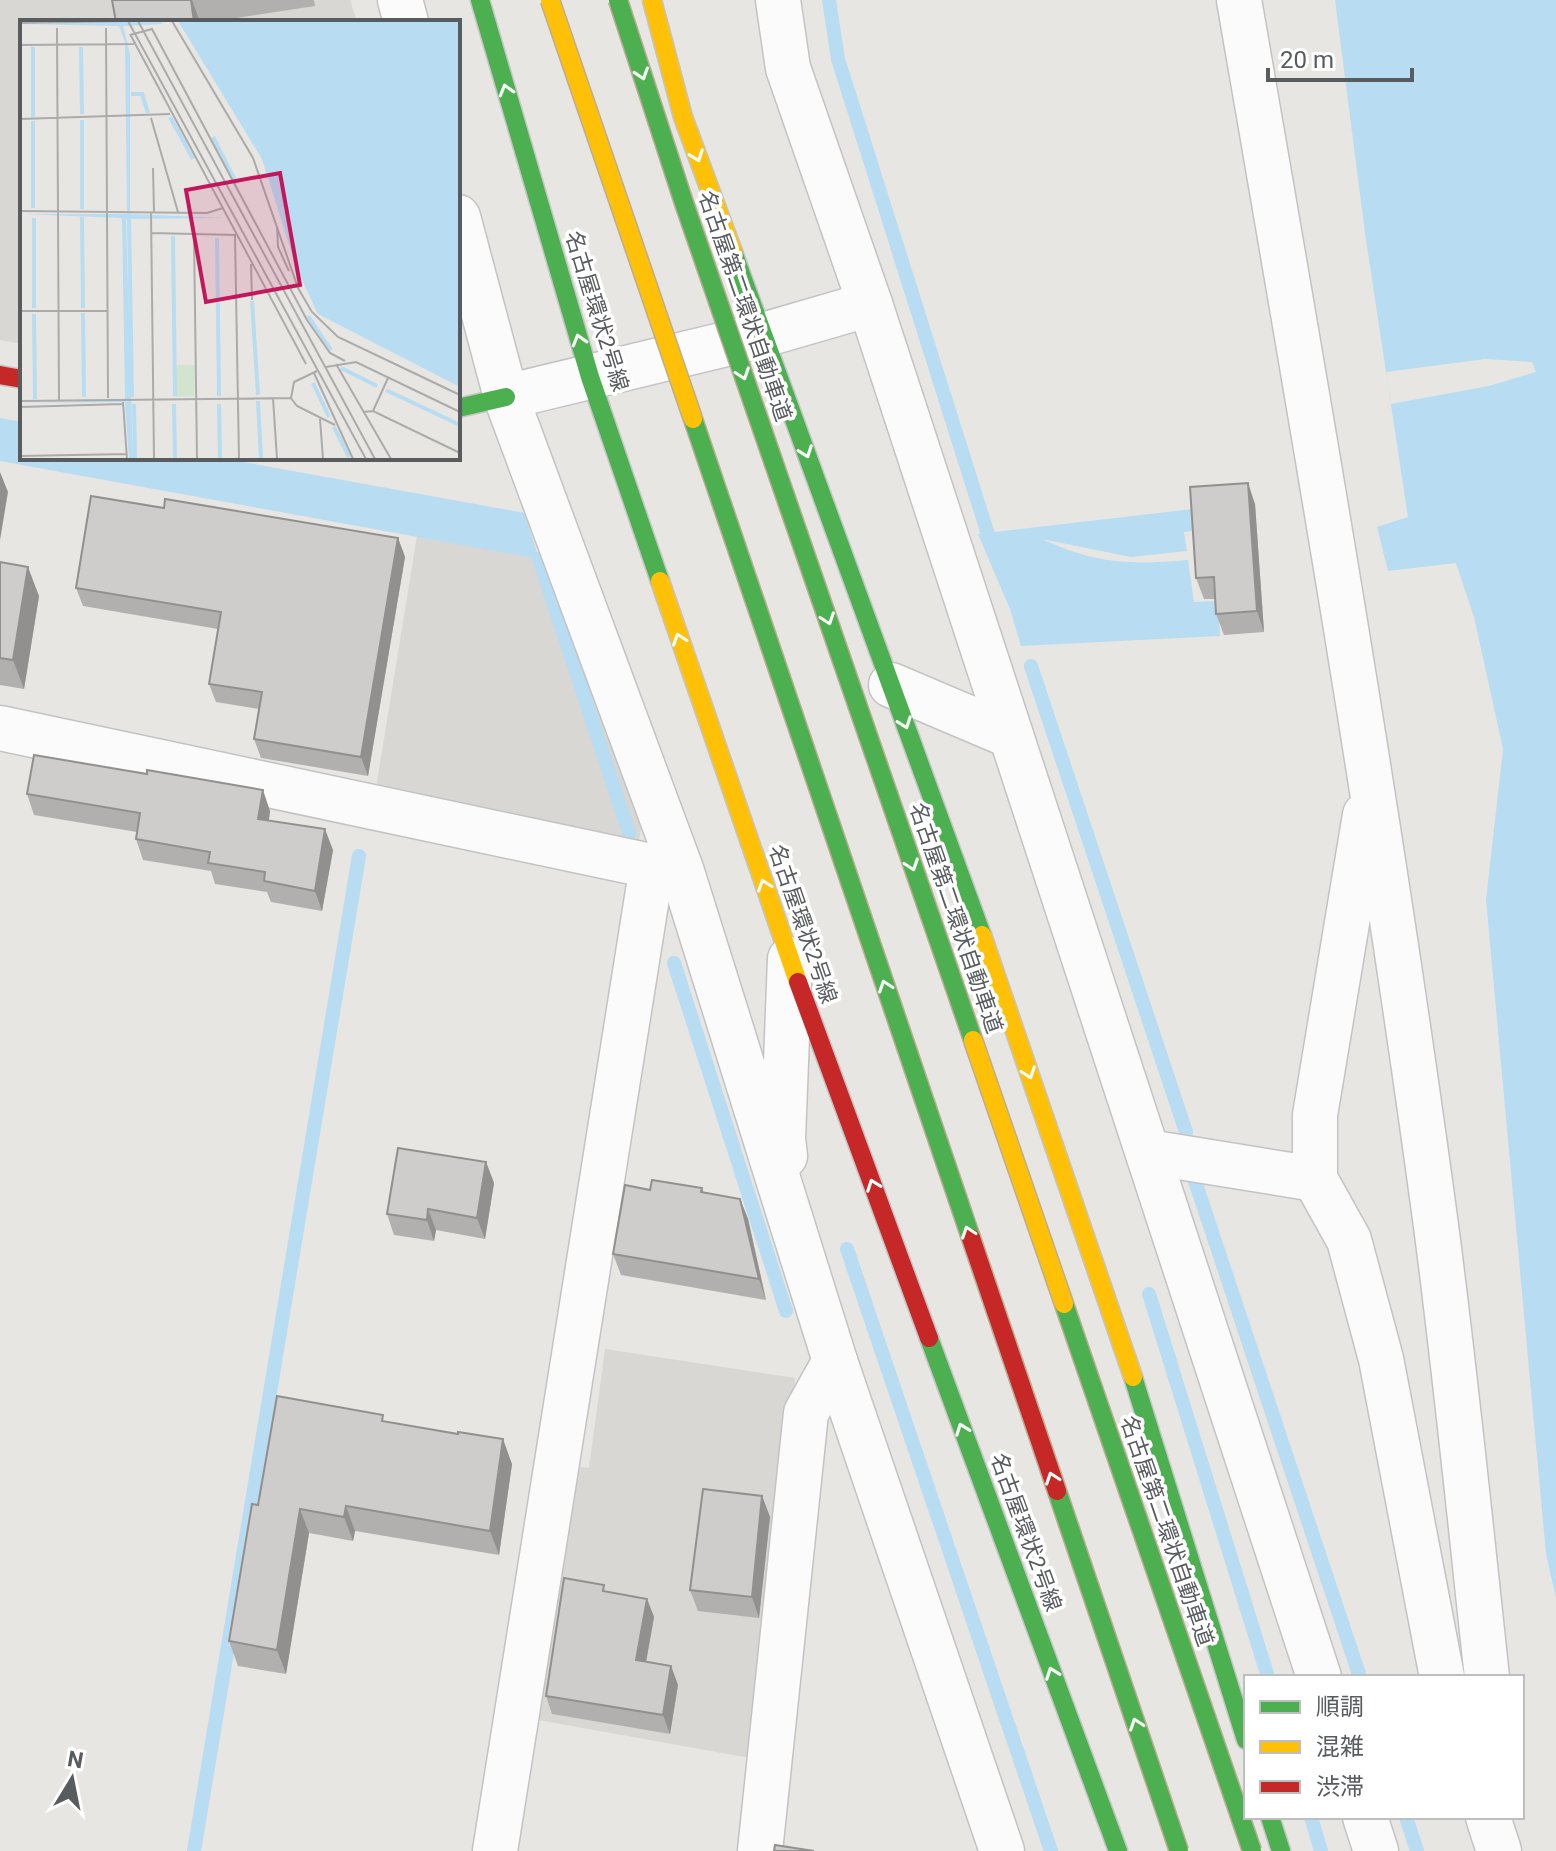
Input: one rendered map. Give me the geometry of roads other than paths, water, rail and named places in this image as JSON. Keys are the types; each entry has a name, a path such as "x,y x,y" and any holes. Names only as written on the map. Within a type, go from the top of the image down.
{"main road":[{"path":"550,0 1179,1851"},
{"name":"名古屋第二環状自動車道","path":"618,0 689,218 1252,1851"},
{"path":"652,0 683,117 962,877 1142,1404 1244,1734"},
{"name":"名古屋環状2号線","path":"478,2 590,377 790,959 1118,1851"},
{"path":"0,375 20,379"},
{"path":"460,408 506,397"},
{"path":"1202,1706 1244,1798"},
{"path":"1150,1767 1169,1851"},
{"path":"1254,1819 1268,1851"},
{"path":"1271,1819 1281,1851"}],"street":[{"path":"400,0 405,20"},
{"path":"778,0 788,68 870,304 1318,1675"},
{"path":"1239,0 1324,484 1371,781 1435,1215 1487,1675"},
{"path":"460,224 506,397 796,1239 1002,1851"},
{"path":"506,397 763,335 870,304"},
{"path":"891,685 1011,736"},
{"path":"2,739 667,869"},
{"path":"1371,781 1315,1115 1315,1179 1349,1240 1381,1359 1442,1675"},
{"path":"495,1851 667,869"},
{"path":"790,959 783,1139 796,1239"},
{"path":"1148,1152 1315,1179"},
{"path":"760,1851 806,1413 835,1361"},
{"path":"1366,1819 1376,1851"},
{"path":"1489,1819 1499,1851"},
{"path":"1503,1819 1507,1851"}],"water":[{"path":"1335,0 1556,0 1556,1598 1546,1554 1486,900 1503,749 1474,617 1456,563 1388,571 1377,527 1408,517 1365,233"},
{"path":"0,418 20,422 20,460 232,460 525,513 539,559 0,461"},
{"path":"1193,509 1198,530 1184,532 1187,551 1131,557 1042,539 1079,554 1114,561 1188,560 1194,602 1218,601 1220,636 1021,646 1010,609 978,534"}],"waterway":[{"path":"829,0 838,59 992,547"},
{"path":"539,559 629,833"},
{"path":"1031,666 1186,1132"},
{"path":"194,1851 359,856"},
{"path":"674,963 786,1311"},
{"path":"1195,1181 1359,1675"},
{"path":"847,1249 1051,1851"},
{"path":"1149,1294 1267,1675"},
{"path":"1312,1819 1321,1851"},
{"path":"1407,1819 1417,1851"}]}
